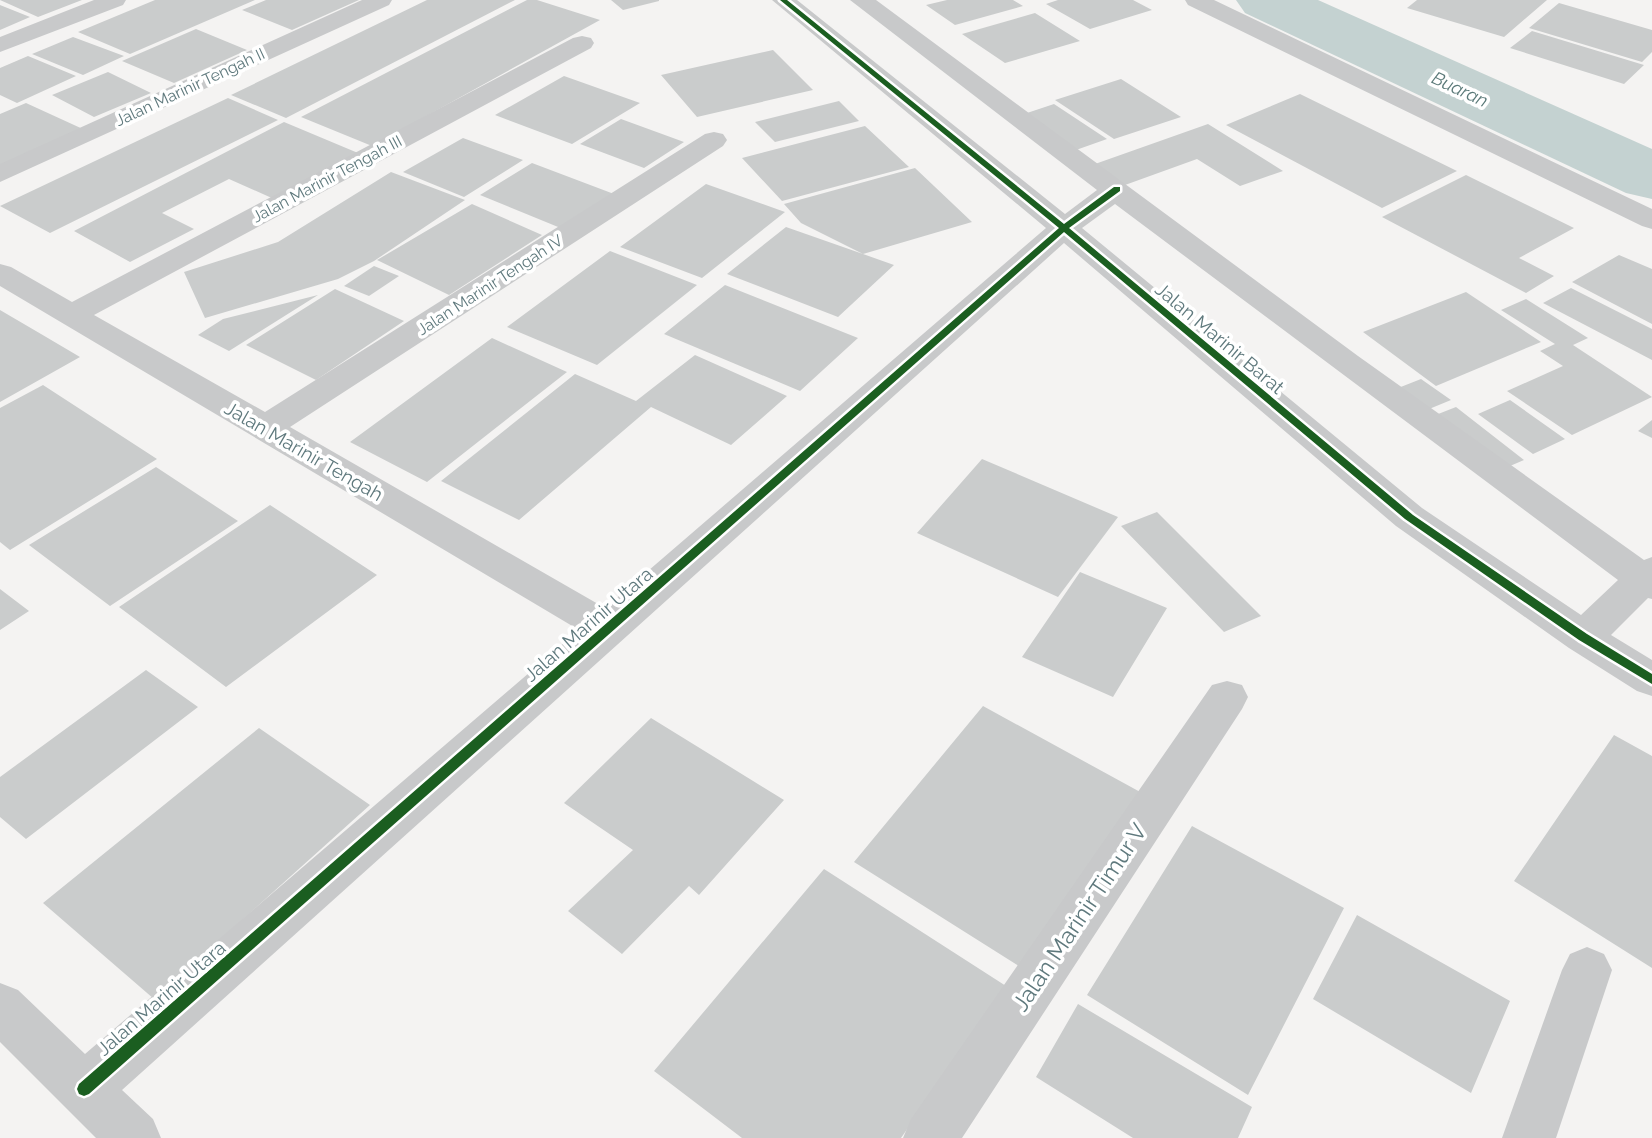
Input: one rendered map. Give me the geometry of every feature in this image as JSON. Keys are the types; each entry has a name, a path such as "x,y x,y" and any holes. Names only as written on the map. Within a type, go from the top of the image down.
{"street":[{"path":"0,45 115,0"},
{"name":"Jalan Marinir Tengah II","path":"0,174 381,0"},
{"name":"Jalan Marinir Barat","path":"783,0 1002,176 1409,517 1583,637 1652,680"},
{"path":"861,0 1649,579 1583,637"},
{"path":"1196,0 1652,220"},
{"name":"Jalan Marinir Tengah III","path":"72,314 582,43"},
{"name":"Jalan Marinir Tengah IV","path":"264,428 714,140"},
{"name":"Jalan Marinir Utara","path":"85,1089 1063,229 1117,190"},
{"name":"Jalan Marinir Tengah","path":"0,272 609,629"},
{"name":"Jalan Marinir Timur V","path":"930,1138 1227,697"},
{"path":"1529,1138 1587,970"},
{"path":"0,1007 134,1138"}],"building":[{"path":"0,0 82,0 38,17"},
{"path":"155,0 255,0 130,54 78,32"},
{"path":"266,0 359,0 292,30 242,10"},
{"path":"427,0 515,0 286,118 231,95"},
{"path":"527,0 537,0 600,20 372,146 301,117"},
{"path":"611,0 659,0 659,1 623,10"},
{"path":"947,0 1013,0 1023,6 955,25 926,5"},
{"path":"1058,0 1133,0 1152,10 1090,29 1046,4"},
{"path":"1417,0 1547,0 1504,37 1407,8"},
{"path":"1559,3 1652,30 1652,52 1642,62 1529,28"},
{"path":"0,5 30,17 0,30"},
{"path":"1035,13 1080,41 1005,63 962,34"},
{"path":"196,29 247,50 174,83 122,61"},
{"path":"1532,31 1644,65 1624,84 1510,48"},
{"path":"73,37 124,56 83,75 32,54"},
{"path":"773,50 813,90 697,117 661,75"},
{"path":"28,56 76,76 17,103 0,95 0,68"},
{"path":"108,72 151,93 94,117 52,95"},
{"path":"564,76 640,103 572,144 495,115"},
{"path":"1121,79 1181,117 1114,139 1055,100"},
{"path":"1300,94 1457,171 1382,208 1226,125"},
{"path":"228,98 278,120 50,233 0,206"},
{"path":"839,101 859,121 775,142 755,122"},
{"path":"26,103 85,130 0,170 0,114"},
{"path":"1054,104 1107,139 1076,150 1024,114"},
{"path":"621,119 684,142 644,168 580,144"},
{"path":"284,122 358,153 274,199 229,179 162,213 194,229 130,262 74,231"},
{"path":"1208,124 1283,171 1240,186 1197,159 1125,185 1095,164"},
{"path":"865,126 909,167 782,201 742,158"},
{"path":"463,138 523,160 464,197 403,172"},
{"path":"532,163 614,194 563,229 480,195"},
{"path":"915,168 972,222 863,254 801,223 784,204"},
{"path":"391,172 465,200 374,261 338,279 205,318 184,272 278,242"},
{"path":"1466,175 1574,228 1519,258 1554,276 1526,293 1382,217"},
{"path":"706,184 785,212 702,278 620,247"},
{"path":"472,204 542,235 449,295 377,260"},
{"path":"786,227 894,265 838,317 727,274"},
{"path":"610,251 697,285 597,365 507,327"},
{"path":"1619,255 1652,269 1652,324 1572,282"},
{"path":"374,266 399,276 369,296 344,286"},
{"path":"725,285 858,338 800,391 664,334"},
{"path":"1571,288 1652,329 1652,360 1543,303"},
{"path":"335,289 404,321 316,380 246,345"},
{"path":"1466,292 1541,342 1436,386 1363,332"},
{"path":"318,295 229,351 198,335 223,319"},
{"path":"1526,299 1588,338 1573,345 1652,397 1572,435 1507,391 1563,366 1540,351 1555,344 1501,310"},
{"path":"0,310 41,334 80,357 0,402"},
{"path":"492,338 567,372 427,482 350,442"},
{"path":"695,355 787,396 731,445 651,407 519,520 441,481 575,374 636,401"},
{"path":"1421,379 1451,400 1417,414 1388,392"},
{"path":"43,385 157,459 10,550 0,542 0,408"},
{"path":"1510,400 1565,439 1533,454 1478,414"},
{"path":"1456,407 1524,460 1496,472 1428,418"},
{"path":"1652,420 1652,438 1638,431"},
{"path":"982,459 1118,517 1058,597 917,533"},
{"path":"156,467 238,521 110,606 29,545"},
{"path":"270,505 377,575 226,687 119,607"},
{"path":"1157,512 1261,616 1224,632 1121,526"},
{"path":"1080,572 1167,608 1113,697 1022,657"},
{"path":"0,589 29,611 0,630"},
{"path":"146,670 198,707 26,839 0,817 0,777"},
{"path":"983,706 1142,793 1022,968 854,862"},
{"path":"651,718 784,800 699,895 689,886 622,954 568,911 633,850 564,803"},
{"path":"259,728 370,805 154,999 43,903"},
{"path":"1614,735 1652,756 1652,968 1514,881"},
{"path":"1192,826 1344,908 1248,1095 1087,995"},
{"path":"824,869 1006,986 901,1138 742,1138 654,1071"},
{"path":"1357,915 1510,1001 1471,1093 1313,999"},
{"path":"1078,1004 1252,1107 1238,1138 1133,1138 1036,1077"}],"waterway":[{"name":"Buaran","path":"1267,0 1652,177"}],"cycle path":[{"path":"783,0 1002,176 1409,517 1583,637 1652,680"},
{"path":"84,1089 1063,229 1117,189"}]}
